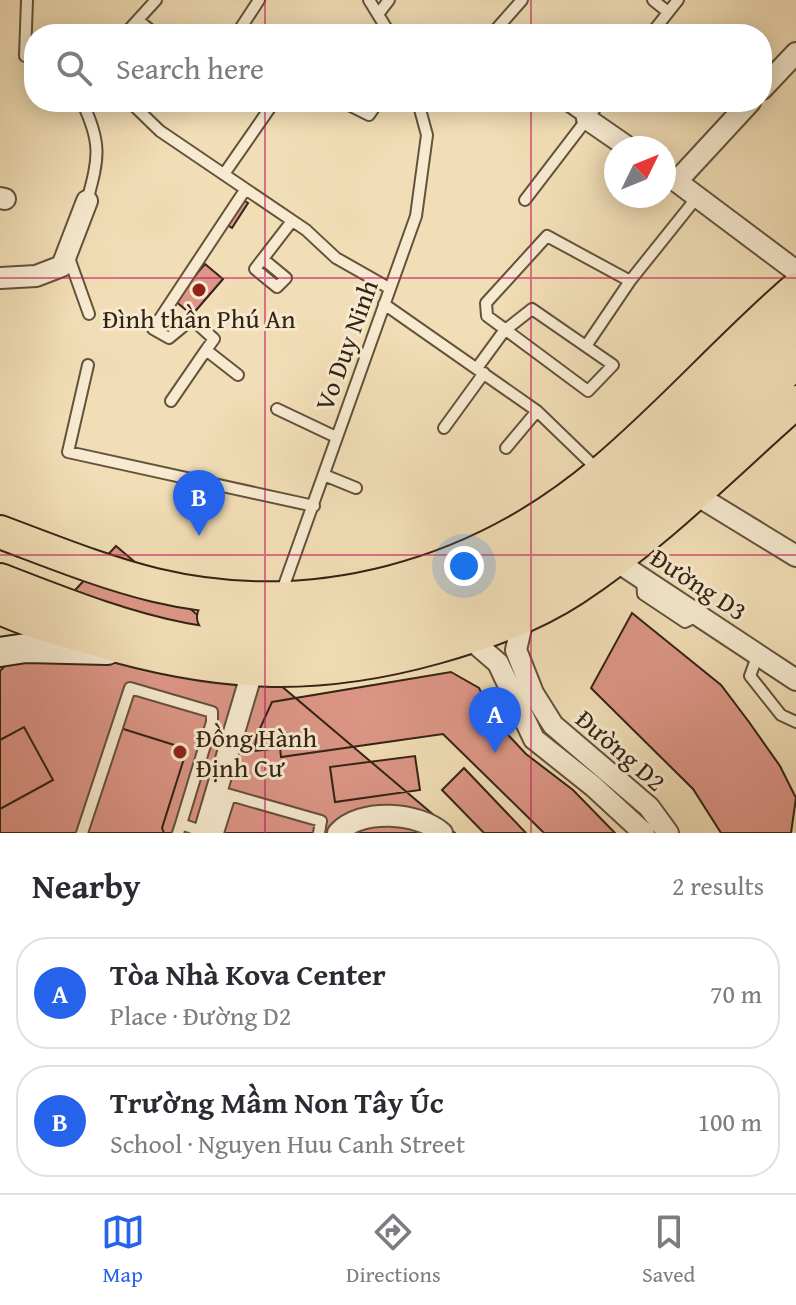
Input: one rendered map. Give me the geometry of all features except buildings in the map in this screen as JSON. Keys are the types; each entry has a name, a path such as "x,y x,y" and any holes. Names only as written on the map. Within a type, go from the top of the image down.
{"main road":[{"path":"8,617 134,651 213,668 252,672 349,666 399,658 469,638 524,615 574,589 613,559 663,467 796,289"},
{"path":"0,580 133,628 186,640 261,646 356,641 436,621 523,585 602,535 738,377 796,324"},
{"path":"0,537 164,609 258,621 314,621 359,616 445,594 491,574 558,538 663,467 704,446 796,362"},
{"path":"0,537 156,585 244,599 279,599 356,591 447,567 511,535 601,473 663,467 788,413"},
{"path":"0,652 26,648 134,651"}],"street":[{"path":"772,78 796,53"},
{"path":"676,170 739,112"},
{"path":"587,119 612,136"},
{"path":"676,180 796,271"},
{"path":"0,278 36,276 62,266 87,201"},
{"path":"663,467 796,556"},
{"name":"Đường D3","path":"613,559 796,680"},
{"name":"Đường D2","path":"524,615 516,650 533,693 553,725 644,833"},
{"name":"Đường D2","path":"469,638 498,663 534,739 649,807 668,833"},
{"path":"204,833 223,793 252,672"},
{"path":"338,833 349,823 401,815 423,819 442,833"}],"lane":[{"path":"26,24 27,0"},
{"path":"134,24 156,0"},
{"path":"243,24 259,0"},
{"path":"369,0 385,24"},
{"path":"379,13 389,0"},
{"path":"501,24 522,0"},
{"path":"653,0 668,12"},
{"path":"659,24 678,0"},
{"path":"138,20 143,24"},
{"path":"87,112 97,133 98,161 87,201"},
{"path":"140,112 160,131 292,221 336,258 389,288"},
{"path":"224,174 267,112"},
{"name":"Vo Duy Ninh","path":"279,599 416,216 424,177 427,135 421,112"},
{"path":"577,112 587,119"},
{"path":"525,200 592,112"},
{"path":"171,401 214,339 192,319 169,338 153,329 245,190"},
{"path":"586,346 630,281 698,196"},
{"path":"263,259 292,221"},
{"path":"444,428 504,331 532,309 613,365 588,391 504,331 487,316 486,303 547,236 630,281"},
{"path":"67,253 89,314"},
{"path":"384,304 537,411 601,473"},
{"path":"206,350 238,375"},
{"path":"88,365 68,452 314,506"},
{"path":"277,409 336,437"},
{"path":"506,448 537,411"},
{"path":"324,475 356,488"},
{"path":"758,654 750,676 781,715 796,722"},
{"path":"82,833 130,688 212,712 212,722 180,828 204,833"},
{"path":"218,833 223,793 321,821 319,833"}],"place":[{"name":"Đình thần Phú An","path":"199,290"},
{"name":"Trường Mầm Non Tây Úc","path":"199,536"},
{"name":"Đồng Hành Định Cư","path":"180,752"},
{"name":"Tòa Nhà Kova Center","path":"495,753"}]}
